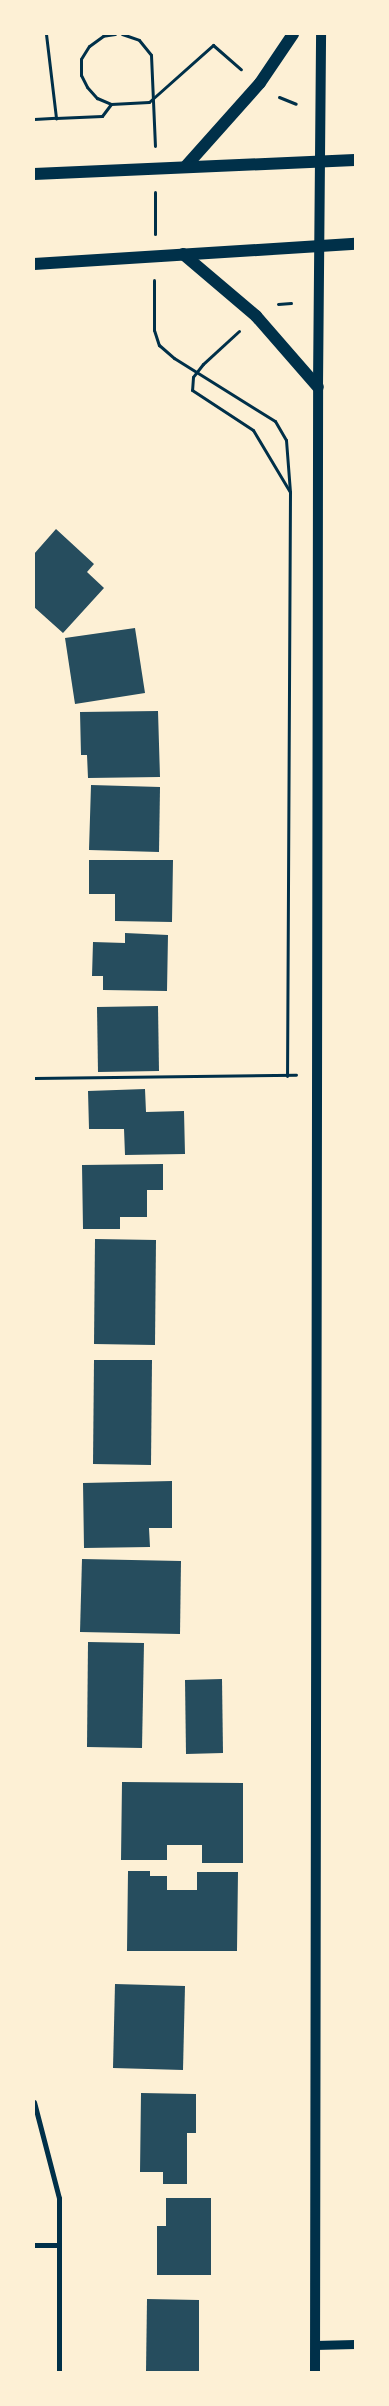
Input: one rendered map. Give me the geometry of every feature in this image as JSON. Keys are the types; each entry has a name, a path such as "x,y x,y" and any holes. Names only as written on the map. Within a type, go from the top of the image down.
{"main road":[{"path":"186,166 260,83 293,34"},
{"path":"314,2372 318,387 321,34"},
{"path":"34,174 355,160"},
{"path":"34,264 355,244"},
{"path":"183,254 256,316 318,387"}],"street":[{"path":"34,2102 60,2198 58,2245 59,2372"},
{"path":"34,2245 58,2245"},
{"path":"314,2345 355,2344"}],"path":[{"path":"46,34 56,118"},
{"path":"115,34 103,36 89,46 81,59 80,75 96,98 111,104 148,102 213,45 245,73"},
{"path":"274,94 296,104"},
{"path":"34,120 102,116 111,104"},
{"path":"270,305 291,303"},
{"path":"239,331 198,370 193,377 192,390 252,430 290,492"},
{"path":"275,421 286,440 290,492 287,1076"},
{"path":"34,1078 287,1076 317,1073"}],"building":[{"path":"56,529 94,564 87,572 104,588 63,633 34,607 34,554"},
{"path":"135,628 145,693 75,704 65,638"},
{"path":"158,711 160,777 88,778 87,755 81,755 80,712"},
{"path":"91,785 160,787 159,852 89,850"},
{"path":"89,860 173,860 172,922 115,921 115,894 89,894"},
{"path":"125,933 168,935 167,991 103,990 103,976 92,976 93,942 125,943"},
{"path":"158,1006 159,1071 98,1072 97,1007"},
{"path":"145,1089 146,1112 184,1111 185,1154 125,1155 124,1129 89,1129 88,1091"},
{"path":"163,1164 163,1190 147,1190 147,1217 120,1217 120,1229 83,1229 82,1165"},
{"path":"95,1239 156,1240 155,1345 94,1344"},
{"path":"94,1360 152,1360 151,1465 93,1464"},
{"path":"172,1481 172,1528 149,1528 150,1547 84,1548 83,1483"},
{"path":"82,1559 181,1561 180,1634 80,1632"},
{"path":"88,1642 144,1643 142,1748 87,1747"},
{"path":"222,1679 223,1753 186,1754 185,1680"},
{"path":"122,1782 243,1783 243,1863 202,1863 202,1845 167,1845 167,1860 121,1860"},
{"path":"128,1871 150,1871 150,1876 167,1876 167,1890 197,1890 197,1872 238,1872 237,1951 127,1951"},
{"path":"115,1984 185,1986 183,2070 113,2068"},
{"path":"141,2093 196,2094 196,2133 187,2133 187,2184 163,2184 163,2172 140,2172"},
{"path":"166,2198 211,2198 211,2275 157,2275 157,2226 166,2226"},
{"path":"147,2299 199,2300 199,2372 146,2372"}]}
